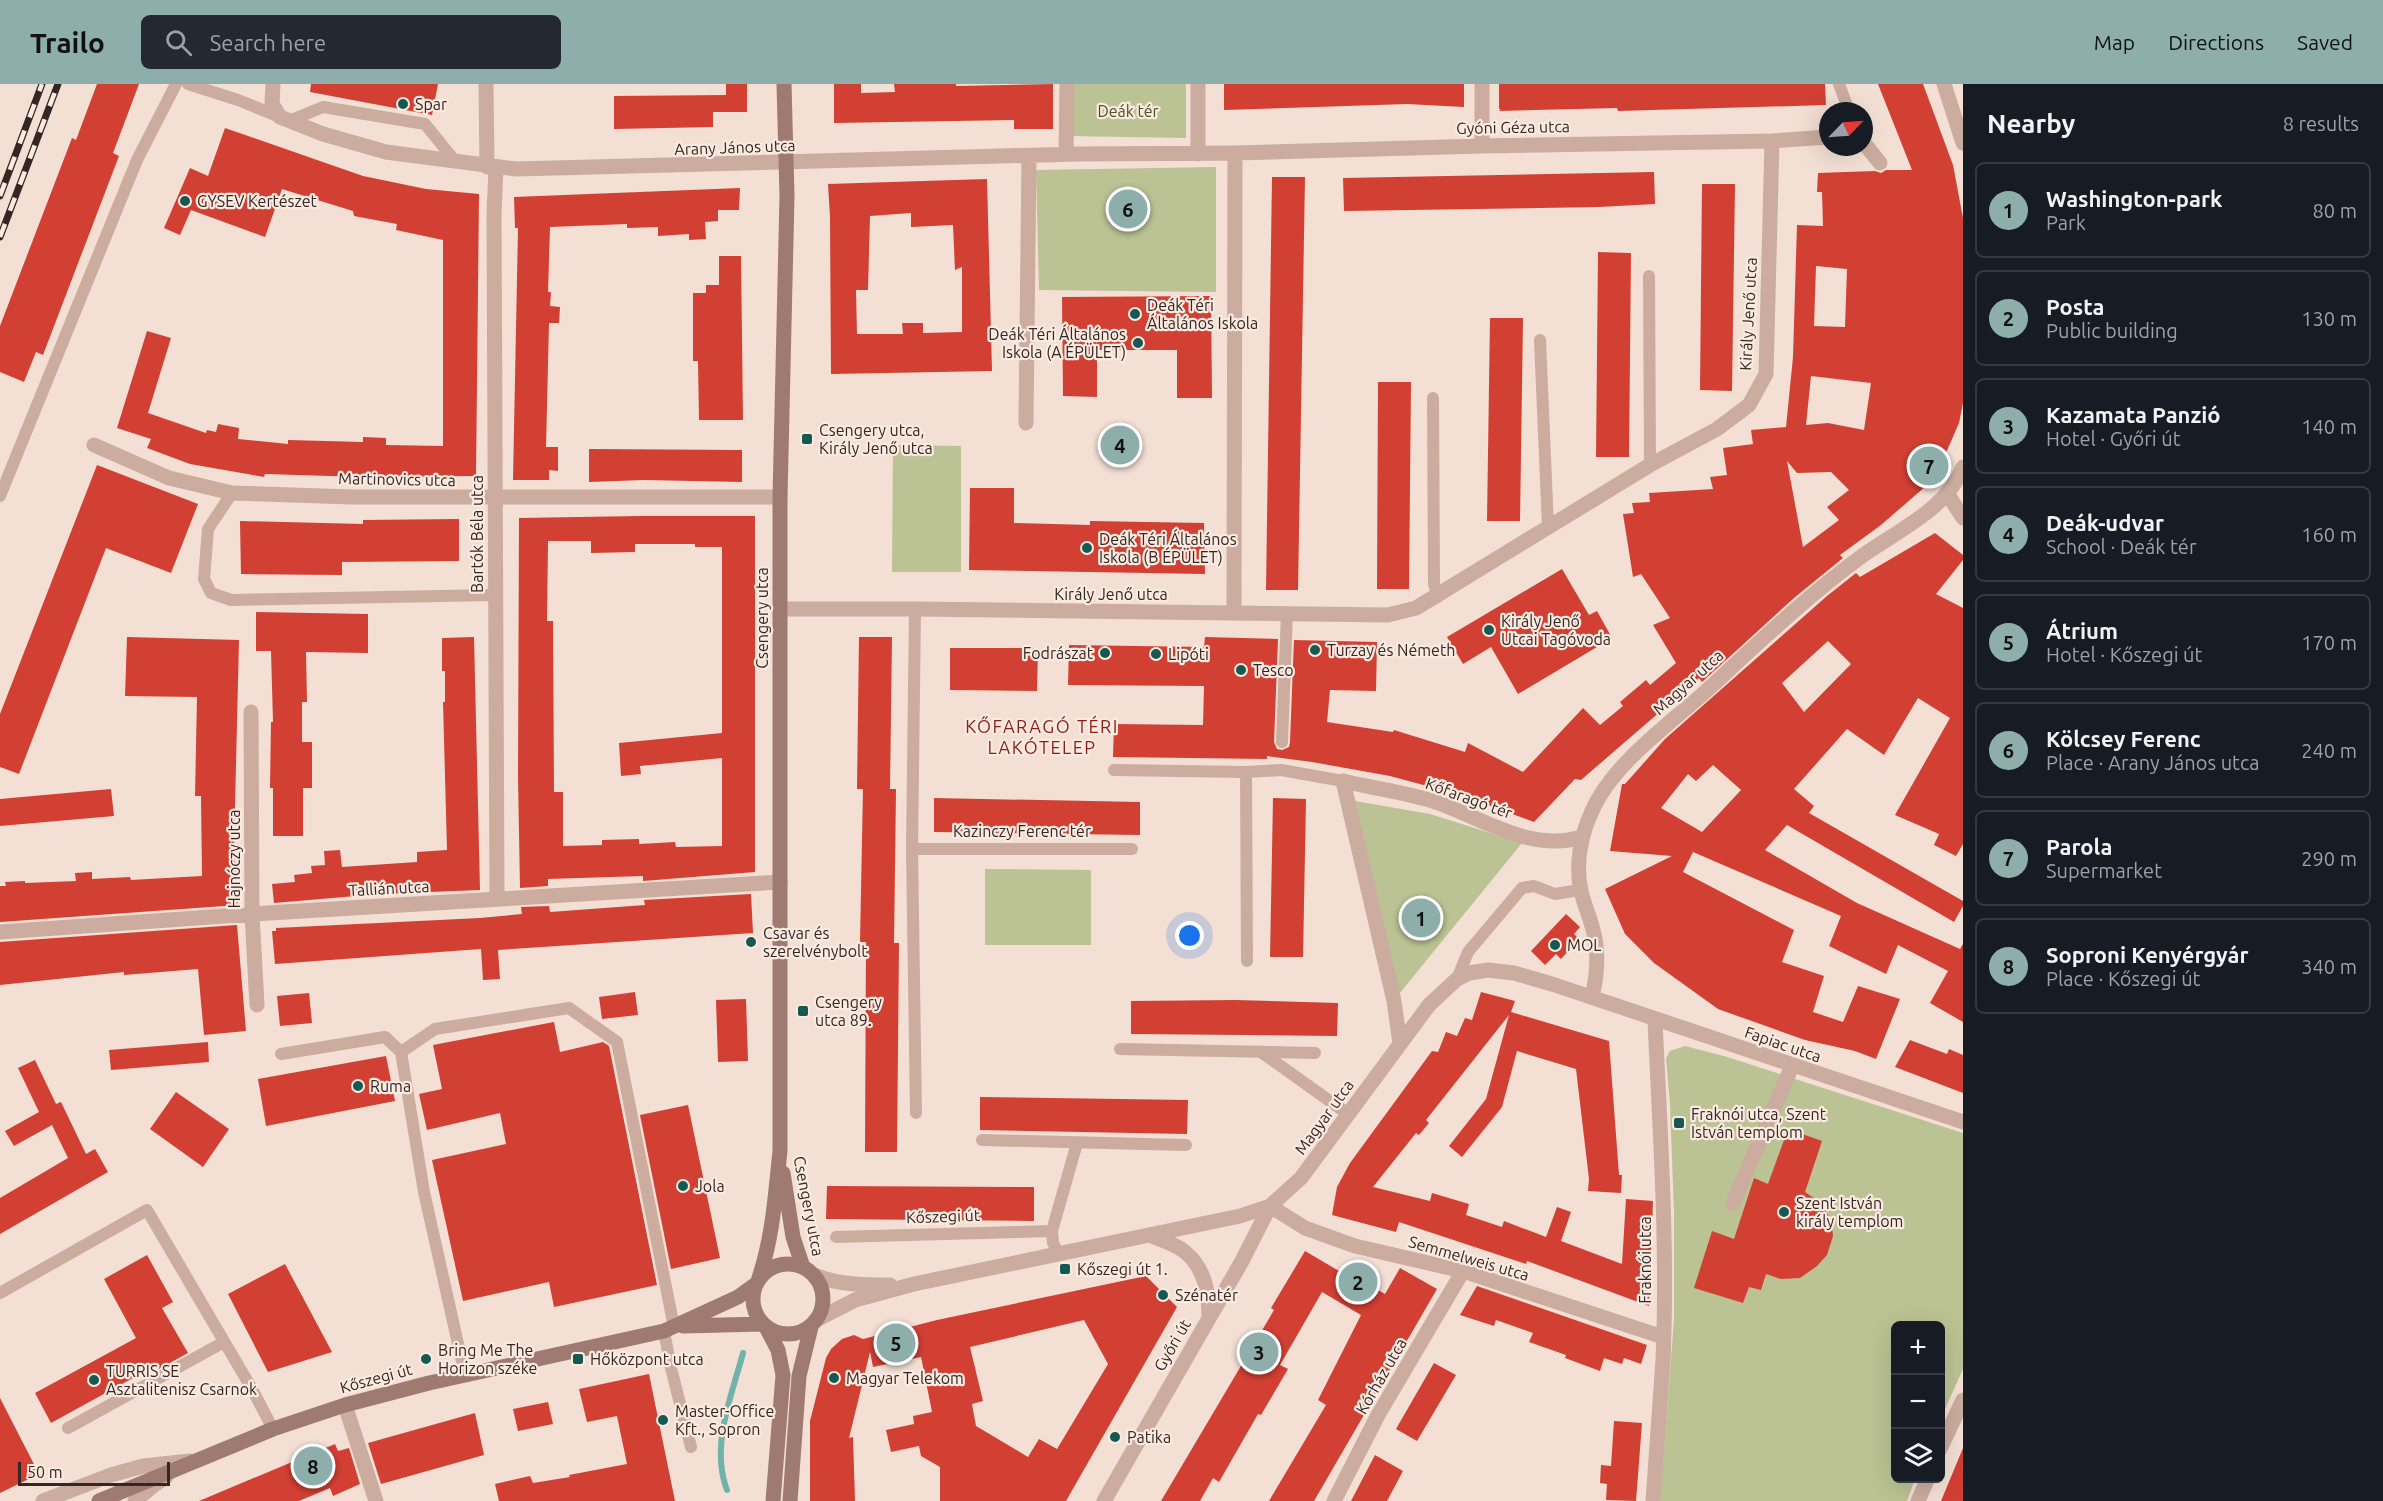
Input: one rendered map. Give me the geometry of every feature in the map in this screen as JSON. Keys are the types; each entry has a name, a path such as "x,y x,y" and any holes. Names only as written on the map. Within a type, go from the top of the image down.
{"main road":[{"name":"Csengery utca","path":"757,1282 769,1248 780,1151 780,497 786,313 784,84"},
{"name":"Csengery utca","path":"780,1151 793,1237 808,1271"},
{"path":"773,1501 783,1375 778,1350 753,1305 757,1282 764,1273 783,1264 808,1271 820,1284 824,1296 823,1308 814,1323 799,1377 790,1501"},
{"name":"Kőszegi út","path":"669,1329 738,1297 757,1282"},
{"path":"764,1326 777,1333 789,1335 800,1333 814,1323"},
{"name":"Kőszegi út","path":"99,1501 273,1429 345,1405 465,1375 669,1329 717,1324 764,1326"}],"street":[{"path":"273,84 272,104 284,119"},
{"name":"Bartók Béla utca","path":"486,84 494,214 497,900"},
{"path":"1066,154 1067,84"},
{"path":"1198,84 1198,153"},
{"path":"1482,84 1482,146"},
{"path":"1944,84 1963,143"},
{"name":"Arany János utca","path":"284,119 323,134 386,152 492,168 557,170 1066,154 1198,153"},
{"name":"Gyóni Géza utca","path":"1198,153 1772,141 1819,138"},
{"name":"Király Jenő utca","path":"780,609 1388,615 1416,608 1438,597 1650,465 1717,429 1749,405 1766,374 1772,141"},
{"path":"1234,612 1235,153"},
{"path":"1873,154 1880,162"},
{"path":"1026,423 1029,156"},
{"name":"Martinovics utca","path":"94,445 169,478 232,493 353,497 780,497"},
{"name":"Magyar utca","path":"1592,997 1598,976 1595,935 1580,890 1579,865 1582,837 1593,809 1603,792 1634,756 1838,575 1914,521 1947,493 1963,467"},
{"path":"1947,493 1963,518"},
{"name":"Hajnóczy utca","path":"251,712 252,914 257,1005"},
{"path":"1343,781 1394,1001 1400,1044"},
{"name":"Kőfaragó tér","path":"1343,781 1431,801 1530,839 1566,841 1582,837"},
{"name":"Tallián utca","path":"0,932 252,914 780,882"},
{"path":"1400,1044 1429,1005 1457,979 1480,970 1497,970 1525,976 1592,997"},
{"name":"Fapiac utca","path":"1592,997 1963,1122"},
{"name":"Fraknói utca","path":"1653,1501 1663,1337 1663,1190 1655,1020"},
{"name":"Magyar utca","path":"1270,1206 1301,1178 1400,1044"},
{"path":"1732,1203 1792,1066"},
{"path":"814,1323 855,1300 914,1284 1240,1216 1270,1206"},
{"name":"Semmelweis utca","path":"1270,1206 1305,1228 1355,1246 1463,1271 1663,1337"},
{"name":"Győri út","path":"1104,1501 1242,1261 1270,1206"},
{"path":"1150,1235 1184,1251 1199,1269 1209,1290 1209,1317"},
{"path":"808,1271 832,1282 852,1285 914,1284"},
{"name":"Kórház utca","path":"1334,1501 1378,1415 1463,1271"},
{"path":"1945,1440 1963,1400"},
{"path":"345,1405 376,1501"},
{"path":"44,1501 111,1475 143,1466 193,1461"},
{"path":"135,1501 154,1485 193,1461"},
{"path":"1918,1501 1926,1483"}],"lane":[{"path":"0,496 137,160 176,84"},
{"path":"188,84 238,100 284,119 324,107 425,124 456,161"},
{"path":"1839,84 1846,102"},
{"path":"1649,276 1650,465"},
{"path":"1540,340 1548,527"},
{"path":"1433,398 1434,584 1438,597"},
{"path":"232,493 208,529 204,579 211,593 231,600 495,595"},
{"path":"915,609 912,849 916,1113"},
{"path":"1282,742 1287,613"},
{"path":"1114,770 1246,772 1281,770 1343,781"},
{"path":"1246,772 1247,962"},
{"name":"Kazinczy Ferenc tér","path":"912,849 1132,849"},
{"path":"1457,979 1468,952 1522,888 1534,886 1555,894 1580,890"},
{"path":"401,1052 435,1029 569,1008 617,1042 669,1329 671,1368 691,1447"},
{"path":"281,1054 385,1037 401,1052 424,1192 465,1375"},
{"path":"1120,1049 1315,1053"},
{"path":"1261,1051 1348,1114"},
{"path":"982,1140 1186,1145"},
{"path":"1059,1254 1053,1243 1052,1231 1077,1143"},
{"path":"0,1293 147,1210 273,1429"},
{"name":"Kőszegi út","path":"836,1237 1052,1231"},
{"path":"68,1428 224,1342"}],"green space":[{"name":"Deák tér","path":"1071,84 1186,84 1186,138 1070,136"},
{"name":"Deák tér","path":"1216,167 1216,292 1039,290 1036,170"},
{"path":"893,445 961,446 961,572 892,572"},
{"path":"1355,801 1430,814 1522,843 1399,994"},
{"path":"985,869 1091,870 1091,945 985,945"},
{"path":"1685,1046 1724,1056 1963,1133 1963,1369 1945,1409 1945,1321 1891,1321 1891,1483 1914,1483 1907,1501 1660,1501 1674,1319 1674,1213 1666,1058 1670,1051"}],"building":[{"path":"97,84 139,84 113,153 119,156 43,355 36,352 24,382 0,372 0,326 72,138 76,140"},
{"name":"Spar","path":"311,84 438,84 432,115 310,92"},
{"path":"726,84 747,84 747,112 713,112 713,127 614,129 614,96 726,95"},
{"path":"834,84 861,84 861,93 895,92 894,84 956,84 956,86 1053,84 1053,129 1014,129 1014,120 834,123"},
{"path":"1224,84 1464,84 1464,107 1407,104 1224,110"},
{"path":"1499,84 1825,84 1826,102 1819,102 1819,105 1618,111 1617,108 1499,111 1501,109 1499,109"},
{"path":"1878,84 1923,84 1953,165 1963,218 1963,403 1959,423 1945,455 1926,486 1881,525 1840,555 1843,558 1794,598 1702,682 1699,678 1581,780 1575,779 1534,822 1457,794 1390,776 1312,762 1267,756 1267,759 1113,757 1114,724 1203,725 1204,686 1068,685 1069,645 1204,647 1205,637 1278,639 1274,742 1277,749 1282,750 1289,747 1290,742 1294,640 1377,642 1376,691 1330,690 1327,722 1393,732 1394,730 1465,752 1468,743 1523,772 1583,708 1600,725 1623,706 1620,702 1646,680 1650,685 1676,663 1653,625 1670,618 1641,574 1633,577 1623,514 1634,513 1632,503 1650,502 1649,493 1713,489 1710,477 1727,475 1723,448 1753,444 1751,430 1786,427 1793,357 1797,225 1823,226 1822,192 1817,192 1818,173 1875,171 1881,173 1886,170 1912,170","holes":["1816,266 1847,269 1845,327 1814,326","1811,376 1871,383 1864,430 1828,423 1806,425","1787,461 1797,473 1831,472 1849,490 1827,507 1839,520 1803,547"]},
{"path":"225,128 363,176 426,189 479,194 476,476 363,477 265,474 264,477 190,464 147,448 151,439 117,428 147,331 171,338 148,413 206,433 207,430 216,432 218,424 239,428 238,439 288,444 288,440 363,442 363,437 386,438 386,445 443,446 443,240 396,230 397,224 354,216 353,211 282,189 265,237 191,210 180,235 164,228 190,168 208,176"},
{"path":"1654,172 1655,204 1344,211 1343,178"},
{"path":"1272,177 1305,177 1298,590 1266,590"},
{"path":"987,179 992,371 831,374 828,184","holes":["911,213 911,227 953,225 955,270 962,267 962,332 923,333 923,323 902,323 903,334 857,334 856,290 868,290 870,216"]},
{"path":"1702,184 1735,184 1732,391 1700,390"},
{"path":"740,188 739,210 718,210 718,221 705,222 706,239 689,240 689,234 658,236 658,227 627,228 627,224 550,227 548,292 551,292 550,306 560,307 559,323 549,323 546,447 558,447 558,471 549,470 549,480 513,480 518,228 515,228 514,197"},
{"path":"1598,252 1631,253 1629,457 1596,457"},
{"path":"719,256 741,256 743,420 699,420 698,361 693,361 693,293 706,293 706,285 719,285"},
{"name":"Deák Téri Általános Iskola (A ÉPÜLET)","path":"1211,296 1212,398 1177,398 1177,350 1097,350 1097,397 1063,396 1062,297"},
{"path":"1490,318 1523,318 1520,521 1487,521"},
{"path":"1378,382 1411,382 1409,589 1377,589"},
{"path":"589,449 742,450 742,482 644,480 589,482"},
{"path":"97,465 198,504 171,573 106,548 19,774 0,767 0,714"},
{"name":"Deák Téri Általános Iskola (B ÉPÜLET)","path":"970,488 1014,488 1014,523 1090,525 1090,521 1204,523 1205,574 969,570"},
{"path":"755,516 755,872 643,881 643,876 548,879 548,886 520,888 519,518","holes":["548,541 591,541 591,553 635,552 635,544 695,544 695,547 722,547 722,733 619,743 621,776 641,774 640,766 722,758 722,846 676,847 675,842 639,844 639,839 602,840 602,845 563,846 563,792 554,792 553,621 547,621"]},
{"path":"459,519 459,561 342,562 342,575 241,574 240,521 363,524 363,520"},
{"path":"1935,533 1963,555 1963,560 1936,594 1963,608 1963,844 1956,856 1934,845 1939,834 1895,815 1950,718 1918,698 1884,755 1847,729 1794,789 1814,806 1809,813 1963,901 1963,906 1954,922 1787,825 1765,850 1857,903 1960,949 1963,944 1963,1022 1930,1003 1948,971 1898,945 1886,974 1829,946 1841,916 1693,852 1683,872 1794,930 1782,962 1824,976 1813,1012 1843,1022 1858,986 1900,999 1876,1059 1855,1051 1805,1040 1718,1009 1654,963 1625,934 1605,889 1672,856 1610,851 1622,784 1625,784 1665,739 1827,596 1856,573 1860,577","holes":["1828,641 1851,664 1804,712 1782,683","1713,765 1741,790 1702,832 1661,808 1688,774 1696,781"]},
{"name":"Király Jenő Utcai Tagóvoda","path":"1562,569 1589,615 1597,611 1612,638 1518,694 1491,647 1463,664 1447,637"},
{"path":"256,612 368,614 368,653 306,652 307,702 302,702 302,742 312,742 312,788 303,788 303,836 273,836 273,788 270,788 271,722 273,722 271,651 256,651"},
{"path":"127,637 239,640 234,847 238,905 0,922 0,886 6,886 5,882 76,881 75,873 92,872 92,879 130,877 131,880 202,876 201,796 195,796 197,697 125,696"},
{"path":"474,637 480,890 379,894 274,903 272,884 295,882 294,875 312,873 311,866 325,865 324,851 340,850 342,867 417,862 417,852 447,850 443,702 445,702 445,671 442,671 442,638"},
{"path":"859,637 892,637 890,789 896,789 894,943 899,943 897,1152 865,1152 866,942 860,942 863,789 857,789"},
{"path":"950,648 1038,648 1037,691 950,690"},
{"path":"111,789 114,816 0,826 0,799"},
{"path":"934,798 1140,802 1140,835 934,832"},
{"path":"1273,798 1306,799 1303,957 1270,957"},
{"path":"751,894 753,933 498,950 500,979 483,980 481,949 275,964 272,931 276,931 276,928 480,918 522,914 521,907 549,906 550,912 645,905 644,900"},
{"name":"MOL","path":"1566,914 1580,927 1574,934 1579,939 1561,959 1556,954 1545,965 1531,951"},
{"path":"237,925 246,1031 204,1035 198,969 124,975 124,972 0,985 0,942"},
{"path":"635,992 638,1015 602,1019 599,997"},
{"path":"1481,992 1515,1001 1511,1012 1609,1041 1619,1175 1622,1175 1621,1193 1588,1191 1589,1179 1576,1069 1517,1051 1502,1107 1462,1157 1449,1146 1486,1099 1509,1015 1426,1120 1429,1123 1419,1135 1416,1133 1373,1187 1430,1201 1432,1193 1469,1204 1466,1215 1502,1227 1504,1221 1546,1237 1557,1207 1571,1212 1561,1241 1622,1264 1626,1199 1653,1201 1649,1306 1527,1261 1526,1264 1399,1222 1396,1232 1332,1215 1337,1187 1350,1163 1432,1051 1438,1052 1446,1032 1457,1036 1465,1018 1472,1020"},
{"path":"309,993 312,1023 280,1026 277,996"},
{"path":"746,999 748,1061 718,1062 716,1000"},
{"path":"1235,1000 1338,1003 1337,1036 1131,1034 1131,1001"},
{"path":"554,1022 560,1052 603,1042 609,1046 657,1285 554,1307 549,1282 463,1301 432,1160 506,1144 500,1113 427,1130 419,1094 442,1089 433,1045"},
{"path":"1910,1040 1947,1054 1949,1049 1963,1055 1963,1093 1895,1067"},
{"path":"208,1042 209,1062 111,1070 109,1050"},
{"path":"386,1056 395,1101 266,1126 258,1079"},
{"path":"35,1060 56,1104 61,1102 86,1154 95,1149 108,1172 0,1234 0,1198 68,1158 52,1125 14,1146 5,1131 39,1112 18,1068"},
{"path":"176,1092 229,1129 203,1167 150,1129"},
{"path":"980,1097 1188,1100 1187,1134 980,1130"},
{"name":"Jola","path":"688,1105 720,1258 671,1269 640,1115"},
{"name":"Szent István király templom","path":"1788,1129 1822,1141 1805,1192 1821,1203 1831,1220 1833,1236 1827,1255 1817,1266 1800,1278 1781,1279 1766,1274 1761,1290 1749,1287 1743,1303 1694,1288 1712,1231 1734,1239 1754,1178 1768,1184"},
{"path":"827,1186 1034,1187 1034,1221 826,1219"},
{"path":"1305,1251 1339,1271 1341,1268 1385,1294 1400,1268 1437,1289 1314,1501 1269,1501 1326,1405 1318,1400 1361,1315 1322,1292 1280,1365 1288,1369 1261,1415 1258,1414 1219,1482 1213,1478 1200,1501 1161,1501 1274,1310 1271,1308"},
{"path":"147,1255 173,1302 162,1308 188,1353 155,1371 153,1367 51,1423 35,1393 136,1338 104,1279"},
{"path":"285,1264 332,1352 268,1372 228,1294"},
{"path":"1146,1276 1177,1307 1066,1501 940,1501 940,1467 921,1456 919,1446 891,1452 886,1430 914,1424 913,1416 932,1412 921,1357 873,1367 870,1352 849,1438 853,1437 855,1501 810,1501 810,1421 826,1358 831,1349 842,1339 854,1335 863,1339 937,1320","holes":["1084,1320 1108,1364 1057,1449 1039,1439 1028,1457 976,1426 972,1404 983,1401 970,1347"]},
{"path":"1477,1286 1647,1345 1641,1364 1624,1358 1622,1364 1604,1358 1600,1371 1565,1358 1566,1355 1529,1342 1533,1333 1496,1320 1494,1326 1460,1315"},
{"path":"1434,1363 1456,1375 1417,1441 1396,1429"},
{"path":"649,1374 675,1501 499,1501 495,1484 530,1476 533,1483 627,1464 617,1416 587,1422 579,1389"},
{"path":"0,1398 39,1474 0,1493"},
{"path":"548,1402 553,1424 518,1431 513,1409"},
{"path":"475,1413 484,1455 381,1484 368,1443"},
{"path":"1614,1421 1642,1423 1636,1501 1606,1500 1607,1484 1600,1483 1601,1465 1611,1466"},
{"path":"335,1444 338,1451 349,1448 360,1484 333,1496 330,1488 299,1501 199,1501"},
{"path":"1963,1448 1963,1501 1941,1501"},
{"path":"1375,1455 1403,1471 1387,1501 1351,1501"}],"waterway":[{"path":"727,1490 722,1473 722,1438 743,1353"}],"railway":[{"path":"0,196 42,84"},
{"path":"0,237 58,84"}],"place":[{"name":"Spar","path":"403,104"},
{"name":"GYSEV Kertészet","path":"185,201"},
{"name":"Kölcsey Ferenc","path":"1128,209"},
{"name":"Deák Téri Általános Iskola","path":"1135,314"},
{"name":"Deák Téri Általános Iskola (A ÉPÜLET)","path":"1138,343"},
{"name":"Csengery utca, Király Jenő utca","path":"807,439"},
{"name":"Deák-udvar","path":"1120,445"},
{"name":"Parola","path":"1929,466"},
{"name":"Deák Téri Általános Iskola (B ÉPÜLET)","path":"1087,548"},
{"name":"Király Jenő Utcai Tagóvoda","path":"1489,630"},
{"name":"Turzay és Németh","path":"1315,650"},
{"name":"Fodrászat","path":"1105,653"},
{"name":"Lipóti","path":"1156,654"},
{"name":"Tesco","path":"1241,670"},
{"name":"Washington-park","path":"1421,918"},
{"name":"Csavar és szerelvénybolt","path":"751,942"},
{"name":"MOL","path":"1555,945"},
{"name":"Csengery utca 89.","path":"803,1011"},
{"name":"Ruma","path":"358,1086"},
{"name":"Fraknói utca, Szent István templom","path":"1679,1123"},
{"name":"Jola","path":"683,1186"},
{"name":"Szent István király templom","path":"1784,1212"},
{"name":"Kőszegi út 1.","path":"1065,1269"},
{"name":"Posta","path":"1358,1282"},
{"name":"Szénatér","path":"1163,1295"},
{"name":"Átrium","path":"896,1343"},
{"name":"Kazamata Panzió","path":"1259,1352"},
{"name":"Bring Me The Horizon széke","path":"426,1359"},
{"name":"Hőközpont utca","path":"578,1359"},
{"name":"Magyar Telekom","path":"834,1378"},
{"name":"TURRIS SE Asztalitenisz Csarnok","path":"94,1380"},
{"name":"Master-Office Kft., Sopron","path":"663,1420"},
{"name":"Patika","path":"1115,1437"},
{"name":"Soproni Kenyérgyár","path":"313,1466"}],"district":[{"name":"KŐFARAGÓ TÉRI LAKÓTELEP","path":"1042,736"}]}
